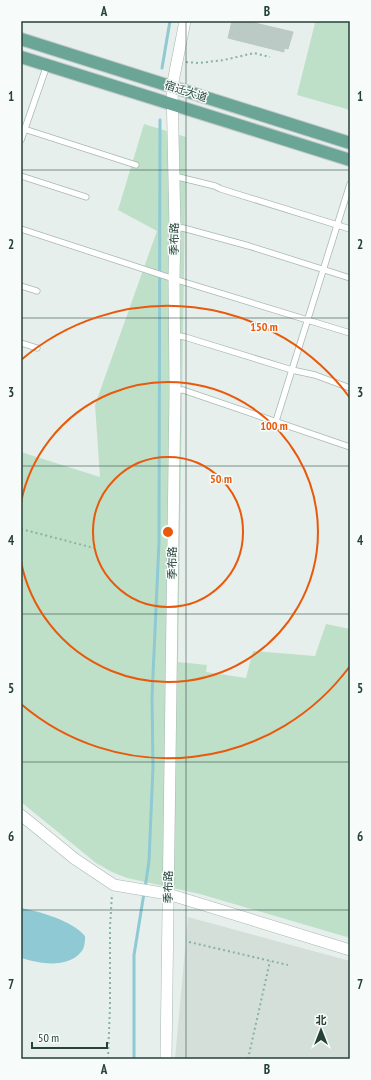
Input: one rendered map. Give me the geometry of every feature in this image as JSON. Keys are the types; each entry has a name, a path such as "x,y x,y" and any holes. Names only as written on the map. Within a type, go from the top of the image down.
{"main road":[{"name":"宿迁大道","path":"21,40 350,143"},
{"name":"宿迁大道","path":"21,57 350,160"}],"street":[{"name":"季布路","path":"166,1059 175,390 174,335 169,277 175,228 172,87 185,21"},
{"path":"21,815 75,859 114,885 168,894 350,950"}],"lane":[{"path":"21,140 23,129 47,65"},
{"path":"23,129 136,165"},
{"path":"21,176 86,197"},
{"path":"174,176 215,186 350,229"},
{"path":"276,421 350,184"},
{"path":"175,228 184,228 249,246 350,278"},
{"path":"21,229 156,273 350,333"},
{"path":"21,286 37,291"},
{"path":"174,335 185,337 292,370 315,375 350,388"},
{"path":"21,343 37,348"},
{"path":"175,390 184,390 350,447"}],"path":[{"path":"177,62 199,63 224,60 254,53 270,57"},
{"path":"21,528 94,548"},
{"path":"108,1059 110,927 114,885"},
{"path":"189,942 288,965"},
{"path":"248,1059 270,960"}],"shaded area":[{"path":"188,917 350,961 350,1059 175,1059"}],"green space":[{"path":"309,21 350,21 350,110 297,95 315,23"},
{"path":"144,124 186,137 178,662 207,665 206,672 246,678 253,651 315,656 326,624 350,629 350,938 200,894 127,878 112,872 96,863 21,802 21,452 100,477 95,405 157,231 118,210"}],"water":[{"path":"21,908 64,921 72,925 85,936 85,944 82,951 71,960 57,963 42,963 21,958"}],"building":[{"path":"232,21 246,21 293,32 288,49 284,48 284,52 228,38"}],"waterway":[{"path":"162,68 170,21"},
{"path":"145,888 149,861 153,767 152,697 159,542 160,120"},
{"path":"134,1059 134,955 144,893"}]}
